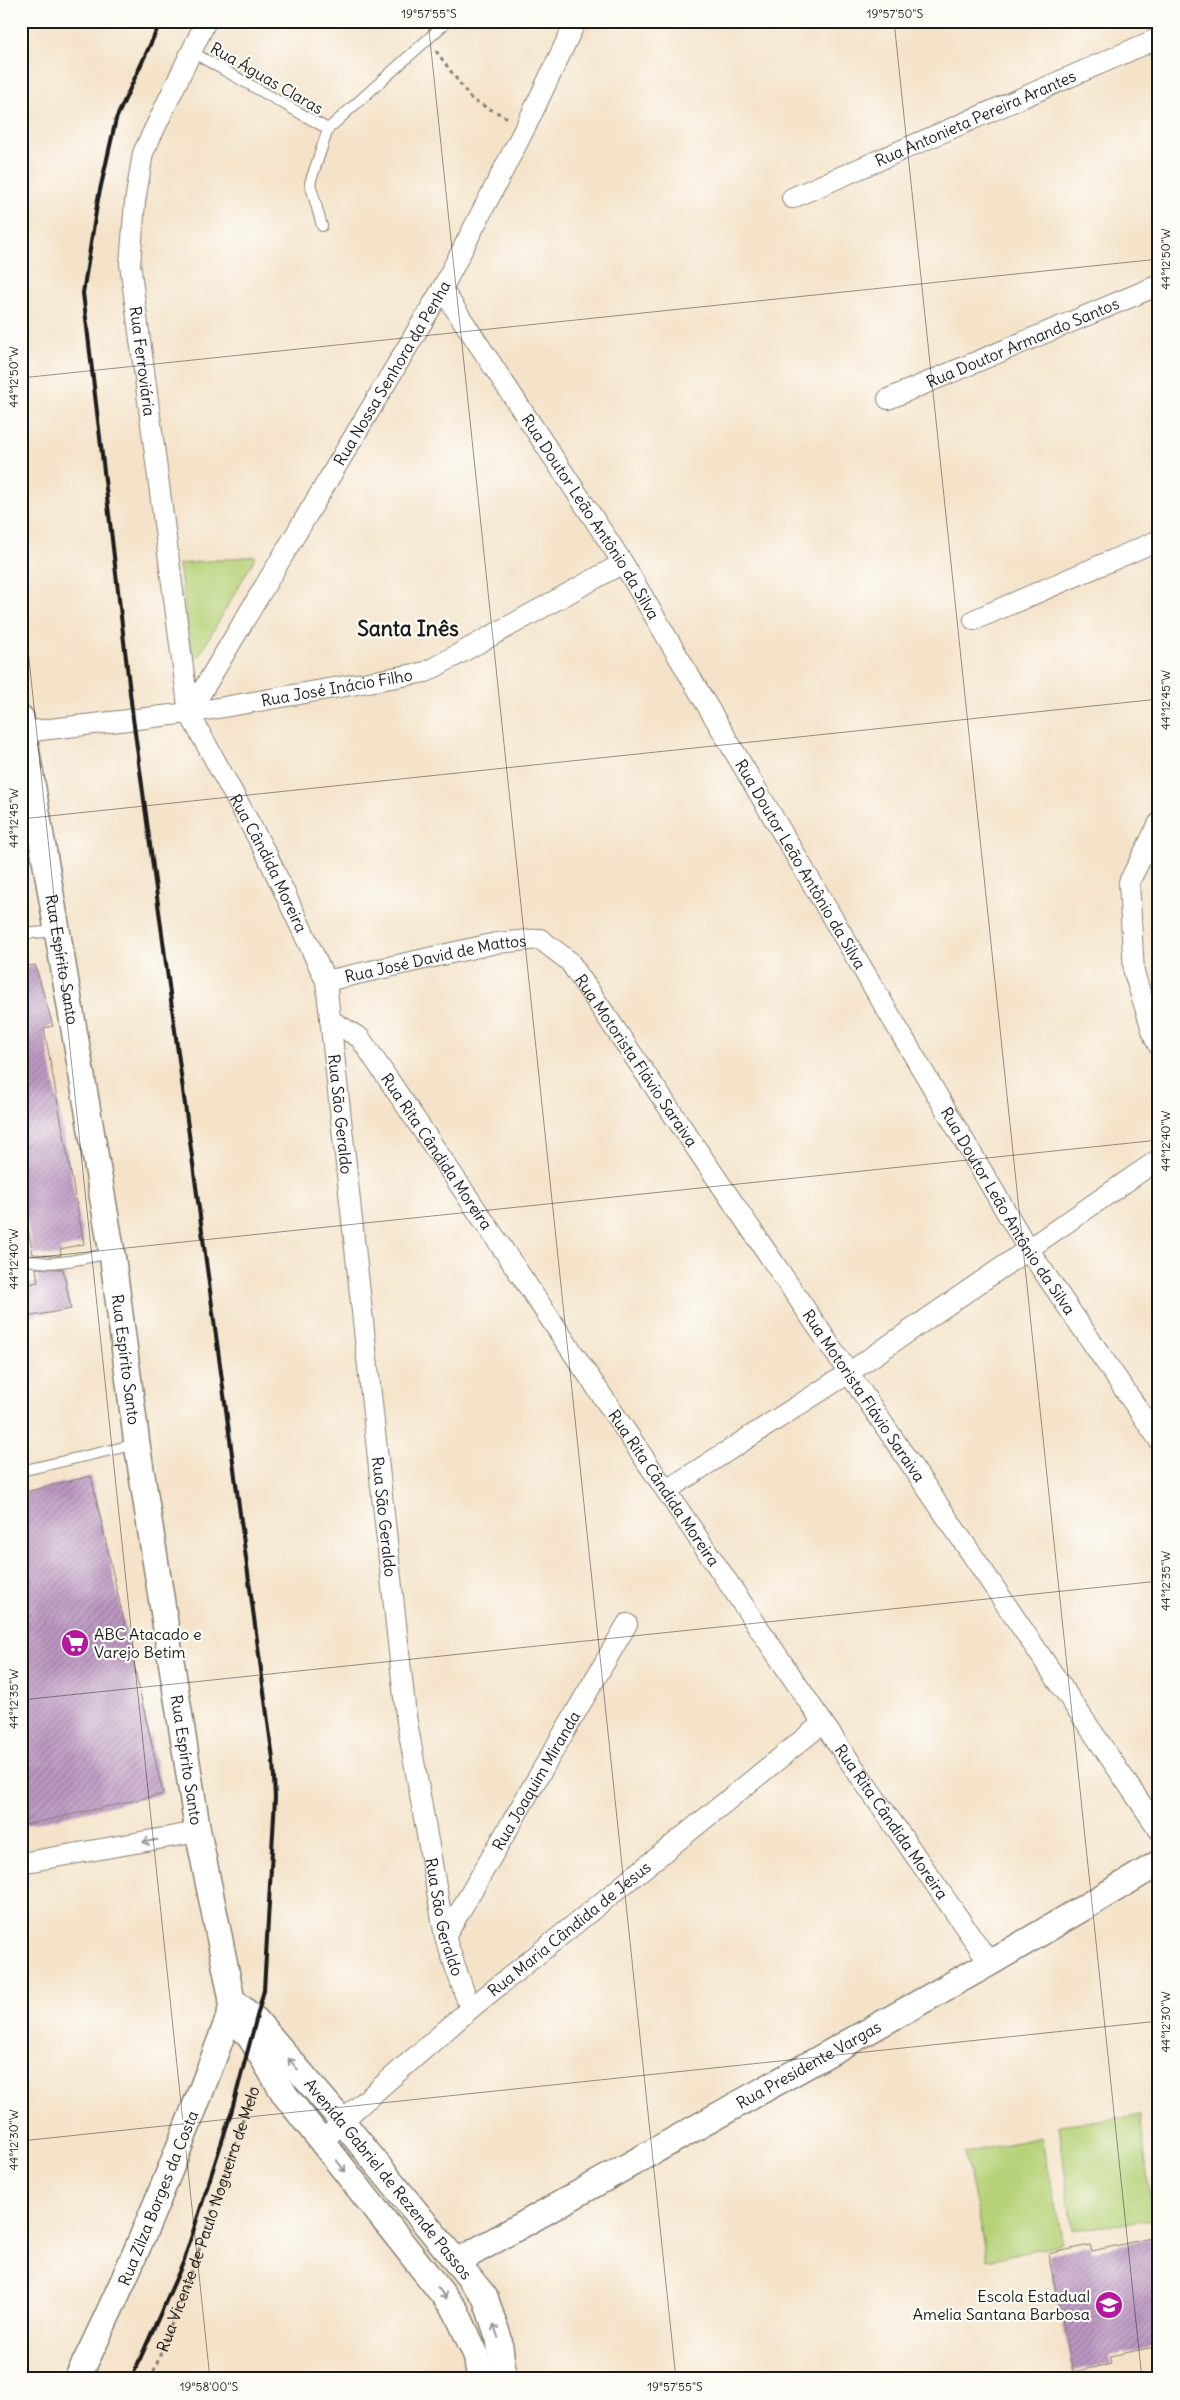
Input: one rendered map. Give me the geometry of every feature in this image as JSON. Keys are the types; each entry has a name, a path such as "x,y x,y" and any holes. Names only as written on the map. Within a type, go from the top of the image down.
{"street":[{"name":"Rua Ferroviária","path":"189,713 130,264 135,202 143,153 206,21"},
{"name":"Rua Nossa Senhora da Penha","path":"189,713 442,288 526,126 576,21"},
{"name":"Rua Antonieta Pereira Arantes","path":"792,198 1159,38"},
{"name":"Rua Doutor Armando Santos","path":"888,399 1159,285"},
{"name":"Rua Doutor Leão Antônio da Silva","path":"442,288 623,563 1028,1249 1159,1440"},
{"path":"974,620 1159,540"},
{"name":"Rua José Inácio Filho","path":"22,725 189,713 426,672 623,563"},
{"name":"Rua Cândida Moreira","path":"189,713 267,855 326,981 330,1020"},
{"name":"Rua Espírito Santo","path":"22,725 112,1253 137,1444 198,1832 231,2007"},
{"path":"1159,823 1130,882 1134,974 1155,1040 1159,1046"},
{"name":"Rua José David de Mattos","path":"326,981 496,942 540,940 569,960"},
{"name":"Rua Motorista Flávio Saraiva","path":"569,960 1159,1830"},
{"name":"Rua Rita Cândida Moreira","path":"330,1020 360,1038 667,1490 823,1724 990,1963"},
{"name":"Rua São Geraldo","path":"330,1020 406,1716 445,1937 470,2009"},
{"path":"667,1490 850,1372 1159,1159"},
{"name":"Rua Joaquim Miranda","path":"445,1937 626,1624"},
{"name":"Rua Maria Cândida de Jesus","path":"323,2142 342,2121 470,2009 823,1724"},
{"path":"21,1863 198,1832"},
{"name":"Rua Presidente Vargas","path":"456,2262 990,1963 1159,1863"},
{"name":"Avenida Gabriel de Rezende Passos","path":"231,2007 285,2094 456,2311 476,2355 480,2379"},
{"name":"Avenida Gabriel de Rezende Passos","path":"231,2007 256,2020 342,2121 485,2296 499,2338 504,2379"},
{"name":"Rua Zilza Borges da Costa","path":"77,2379 118,2294 196,2104 231,2007"}],"lane":[{"name":"Rua Águas Claras","path":"322,226 310,183 328,130 448,21"},
{"name":"Rua Águas Claras","path":"192,52 328,130"},
{"path":"21,934 58,931"},
{"path":"21,1257 29,1262 54,1262 112,1253"},
{"path":"21,1471 137,1444"}],"path":[{"path":"428,40 472,100 526,126"},
{"name":"Rua Vicente de Paulo Nogueira de Melo","path":"151,2379 199,2250 263,2059"}],"green space":[{"path":"256,556 199,656 192,659 179,564"},
{"path":"1140,2115 1153,2220 1072,2230 1059,2125"},
{"path":"1041,2137 1063,2243 988,2260 965,2153"}],"building":[{"path":"35,965 53,1026 44,1028 84,1244 60,1249 61,1255 54,1256 33,1254 21,1193 21,967"},
{"path":"36,1268 63,1269 71,1309 21,1318 21,1286 38,1282"},
{"name":"ABC Atacado e Varejo Betim","path":"91,1476 163,1794 21,1826 21,1493"},
{"name":"Escola Estadual Amelia Santana Barbosa","path":"1151,2238 1159,2275 1159,2346 1110,2356 1111,2364 1073,2372 1048,2254 1090,2245 1092,2251"}],"railway":[{"path":"131,2379 183,2263 231,2113 264,1990 275,1798 273,1759 133,718 83,293 98,199 116,119 161,21"}],"place":[{"name":"ABC Atacado e Varejo Betim","path":"75,1643"},
{"name":"Escola Estadual Amelia Santana Barbosa","path":"1109,2305"}],"district":[{"name":"Santa Inês","path":"408,628"}]}
